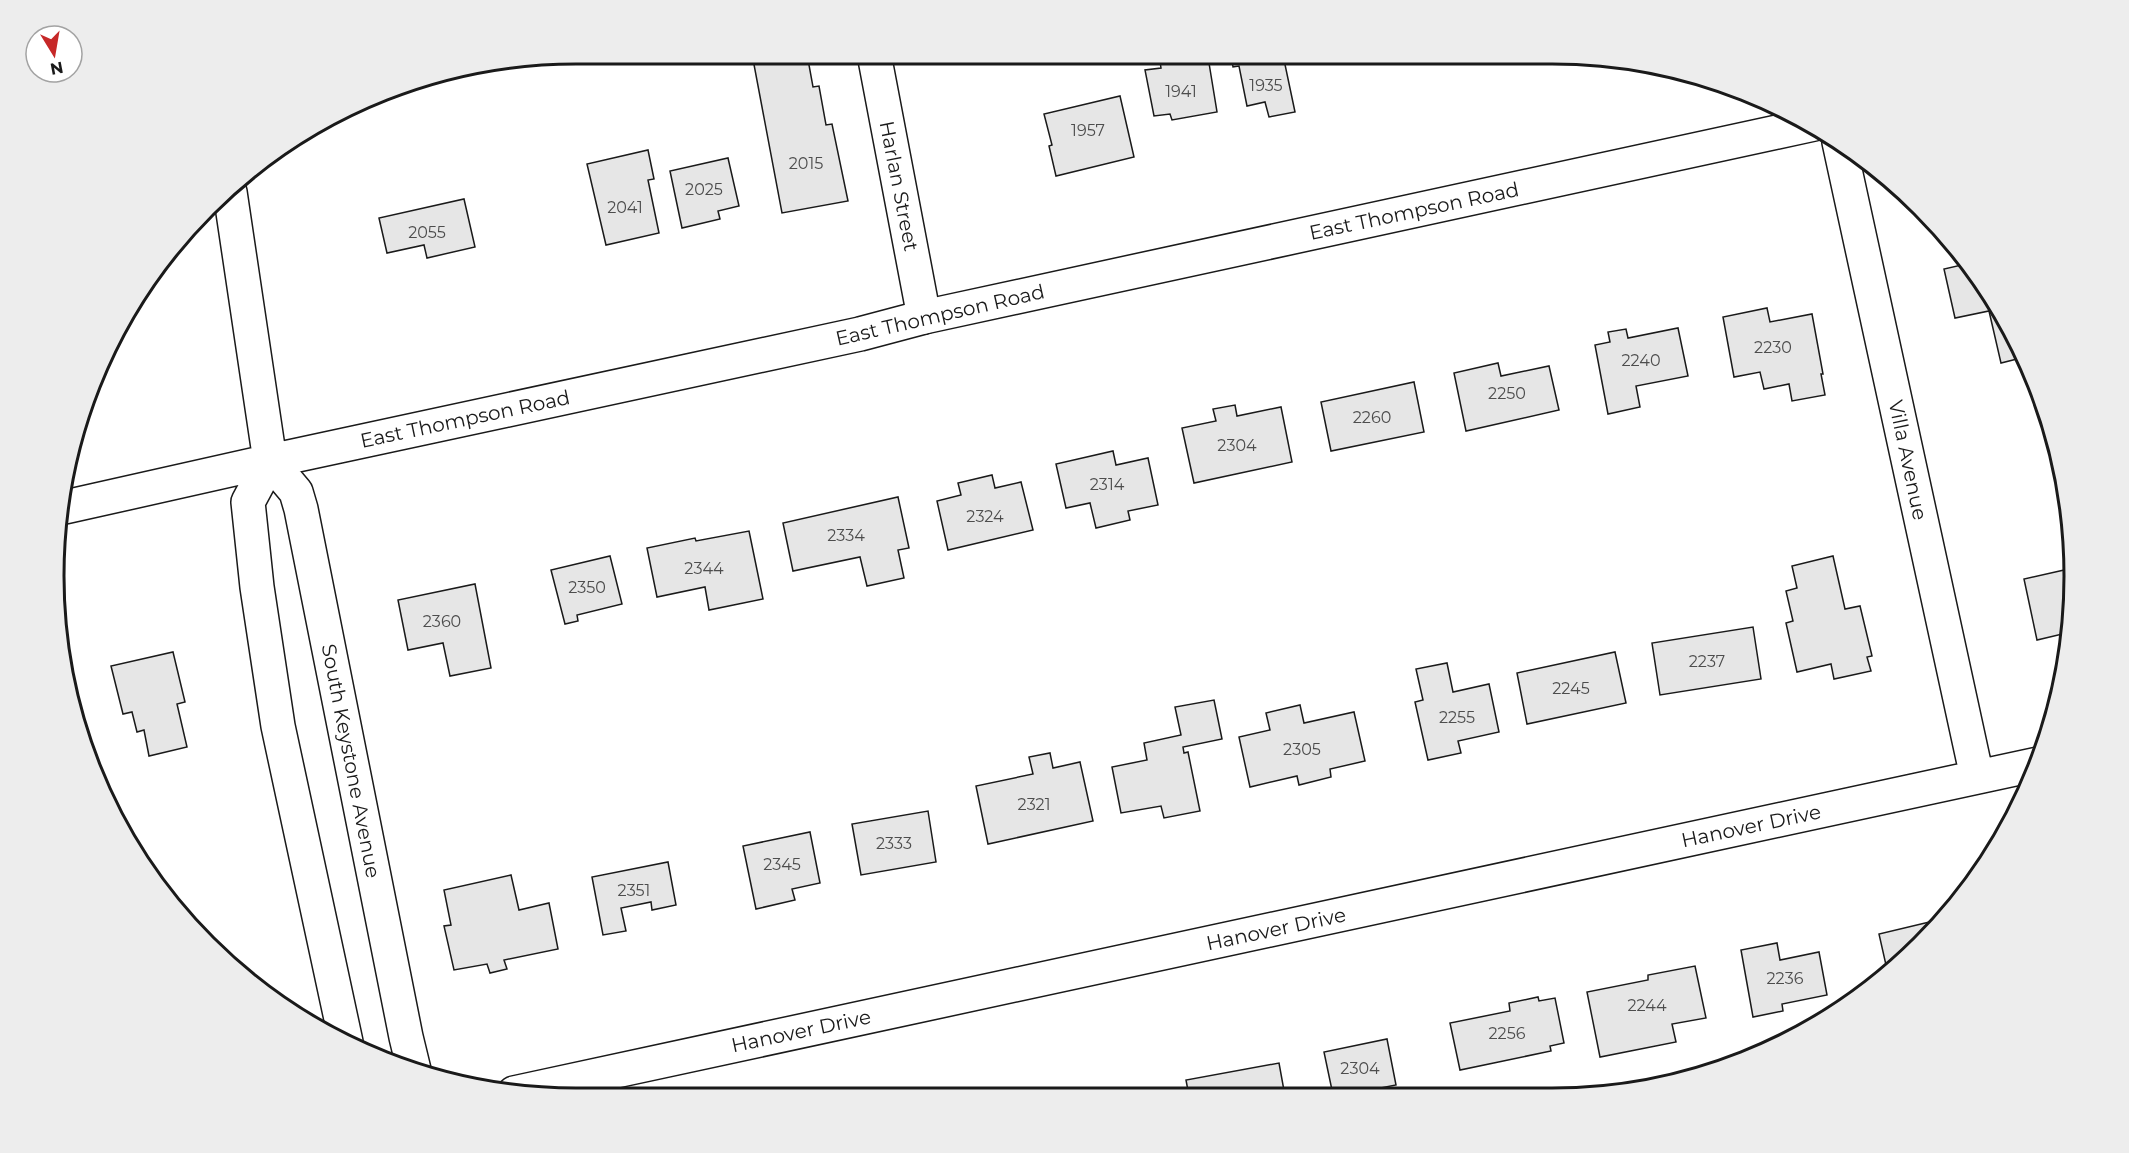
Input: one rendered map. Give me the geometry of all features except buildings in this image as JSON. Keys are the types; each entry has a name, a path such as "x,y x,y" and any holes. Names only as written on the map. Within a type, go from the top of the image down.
{"main road":[{"name":"Harlan Street","path":"876,64 924,317"},
{"name":"East Thompson Road","path":"70,506 848,337 924,317 1798,127"},
{"name":"Villa Avenue","path":"1842,154 1977,777"},
{"path":"231,199 270,461 248,502 257,587 278,726 344,1033"},
{"name":"South Keystone Avenue","path":"270,461 296,492 301,509 412,1061"},
{"name":"Hanover Drive","path":"542,1087 2028,766"}]}
